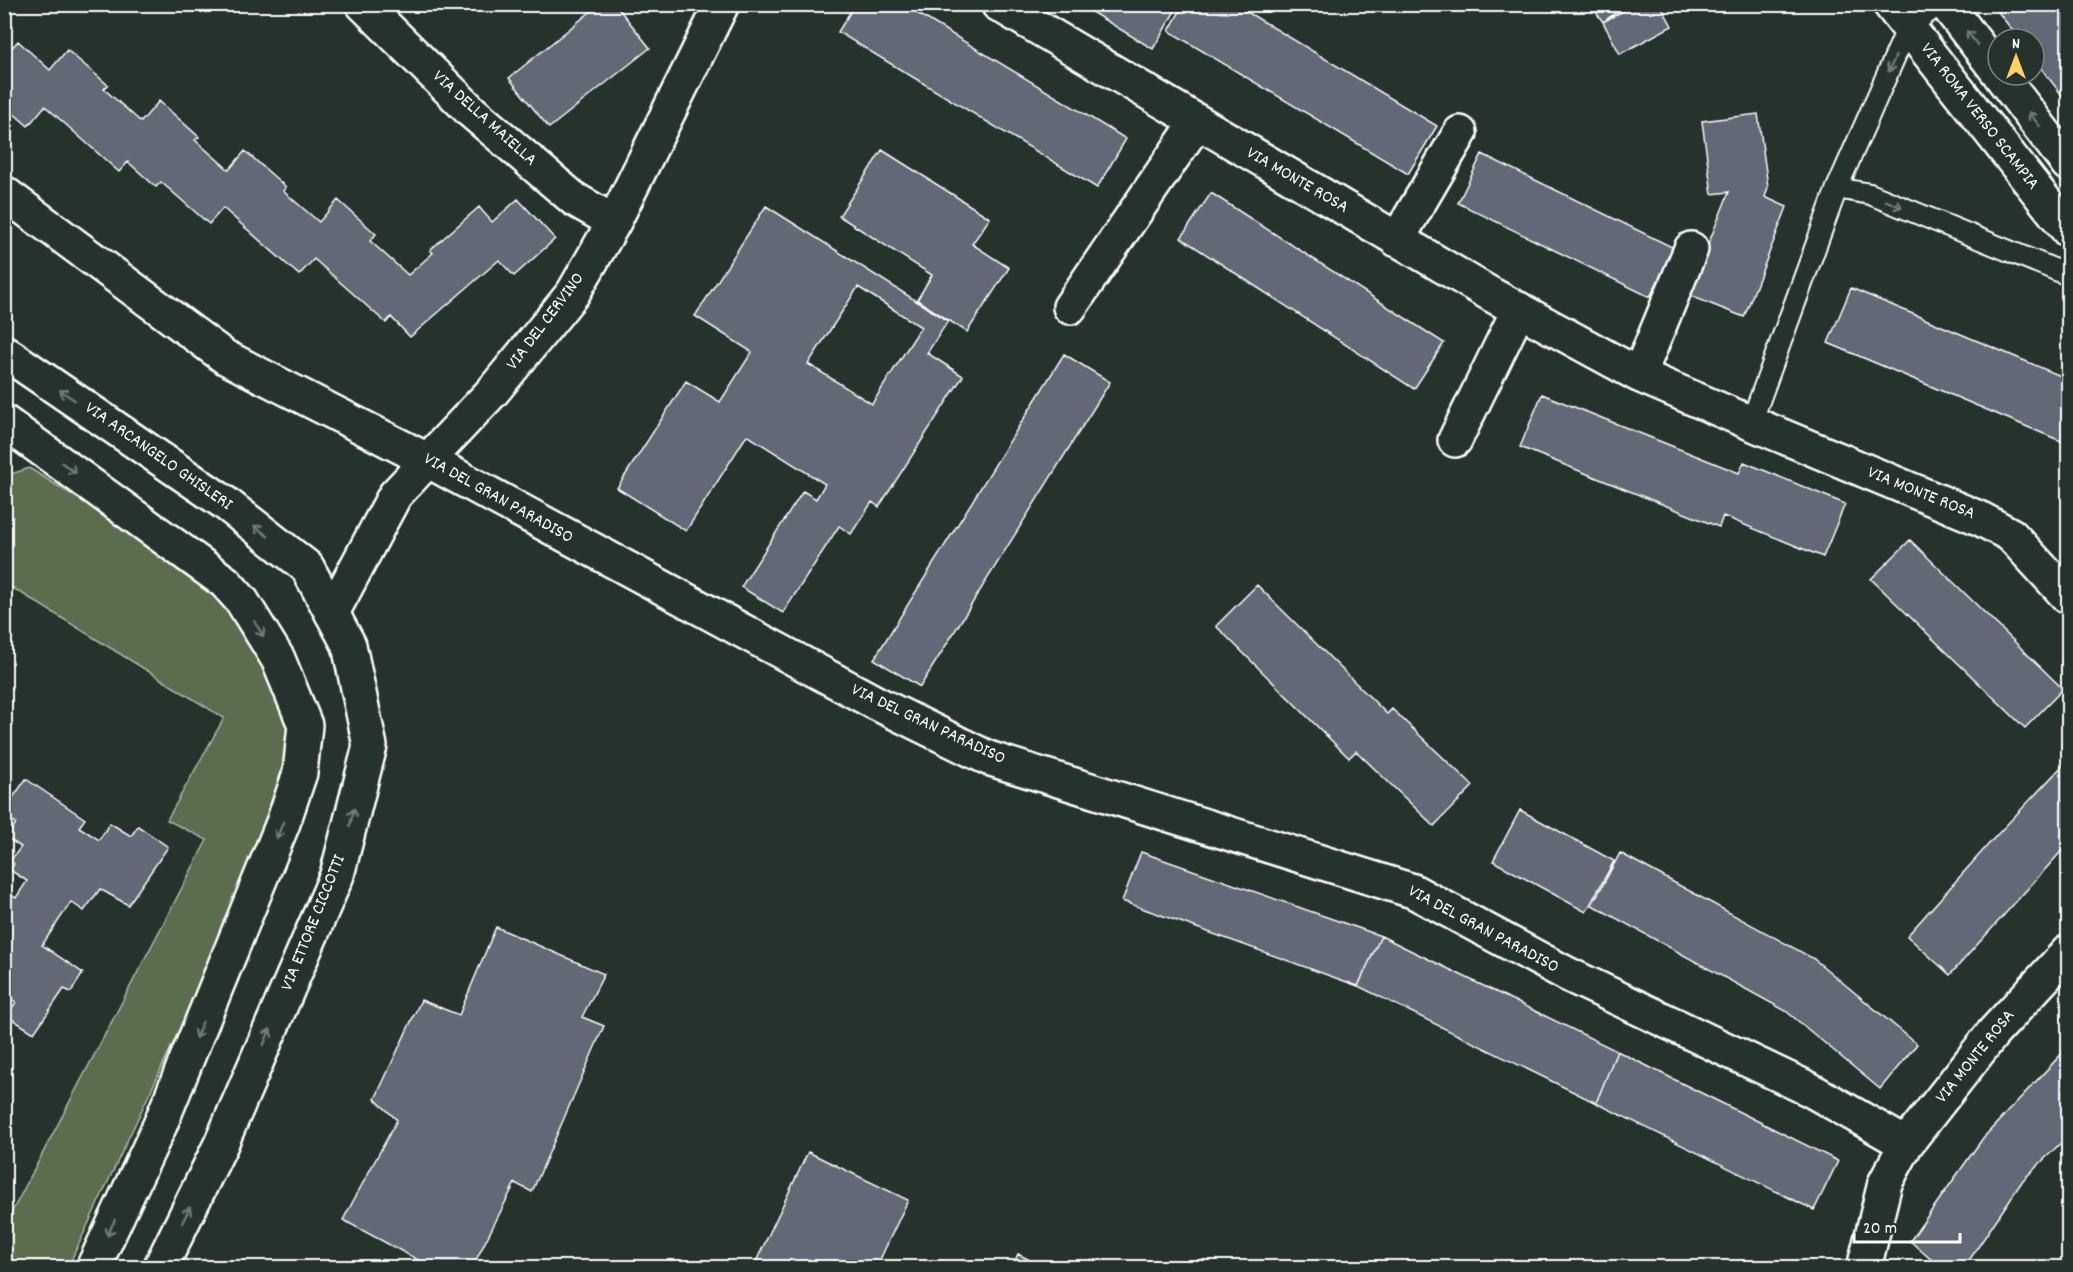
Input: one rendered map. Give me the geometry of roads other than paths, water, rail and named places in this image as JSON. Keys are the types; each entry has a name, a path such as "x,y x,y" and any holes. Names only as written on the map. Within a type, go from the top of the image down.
{"street":[{"name":"VIA DELLA MAIELLA","path":"363,4 489,126 574,199 614,222"},
{"name":"VIA DEL CERVINO","path":"332,613 395,495 493,391 573,292 614,222 722,4"},
{"name":"VIA MONTE ROSA","path":"998,4 1397,240 1639,375 1981,519 2011,535 2068,597"},
{"path":"1946,4 1986,57"},
{"name":"VIA ROMA VERSO SCAMPIA","path":"1899,16 2068,230"},
{"path":"2009,87 2068,164"},
{"path":"1070,307 1197,122"},
{"path":"1397,240 1460,133"},
{"name":"VIA DEL GRAN PARADISO","path":"4,193 225,357 427,460 876,703 988,758 1413,891 1567,975 1809,1089 1906,1144"},
{"path":"1639,375 1691,249"},
{"path":"1455,440 1519,309"},
{"name":"VIA ARCANGELO GHISLERI","path":"4,352 225,503 307,567"},
{"path":"4,422 225,582 242,601 278,659 305,724 300,773 283,823 160,1125 93,1268"},
{"name":"VIA ETTORE CICCOTTI","path":"160,1268 220,1144 337,875 370,746 349,645 307,567"},
{"name":"VIA MONTE ROSA","path":"1864,1268 1885,1183 1906,1144 1993,1033 2062,972"}],"lane":[{"path":"1751,423 1899,16 1940,4"},
{"path":"1838,188 1870,194 2068,275"}]}
